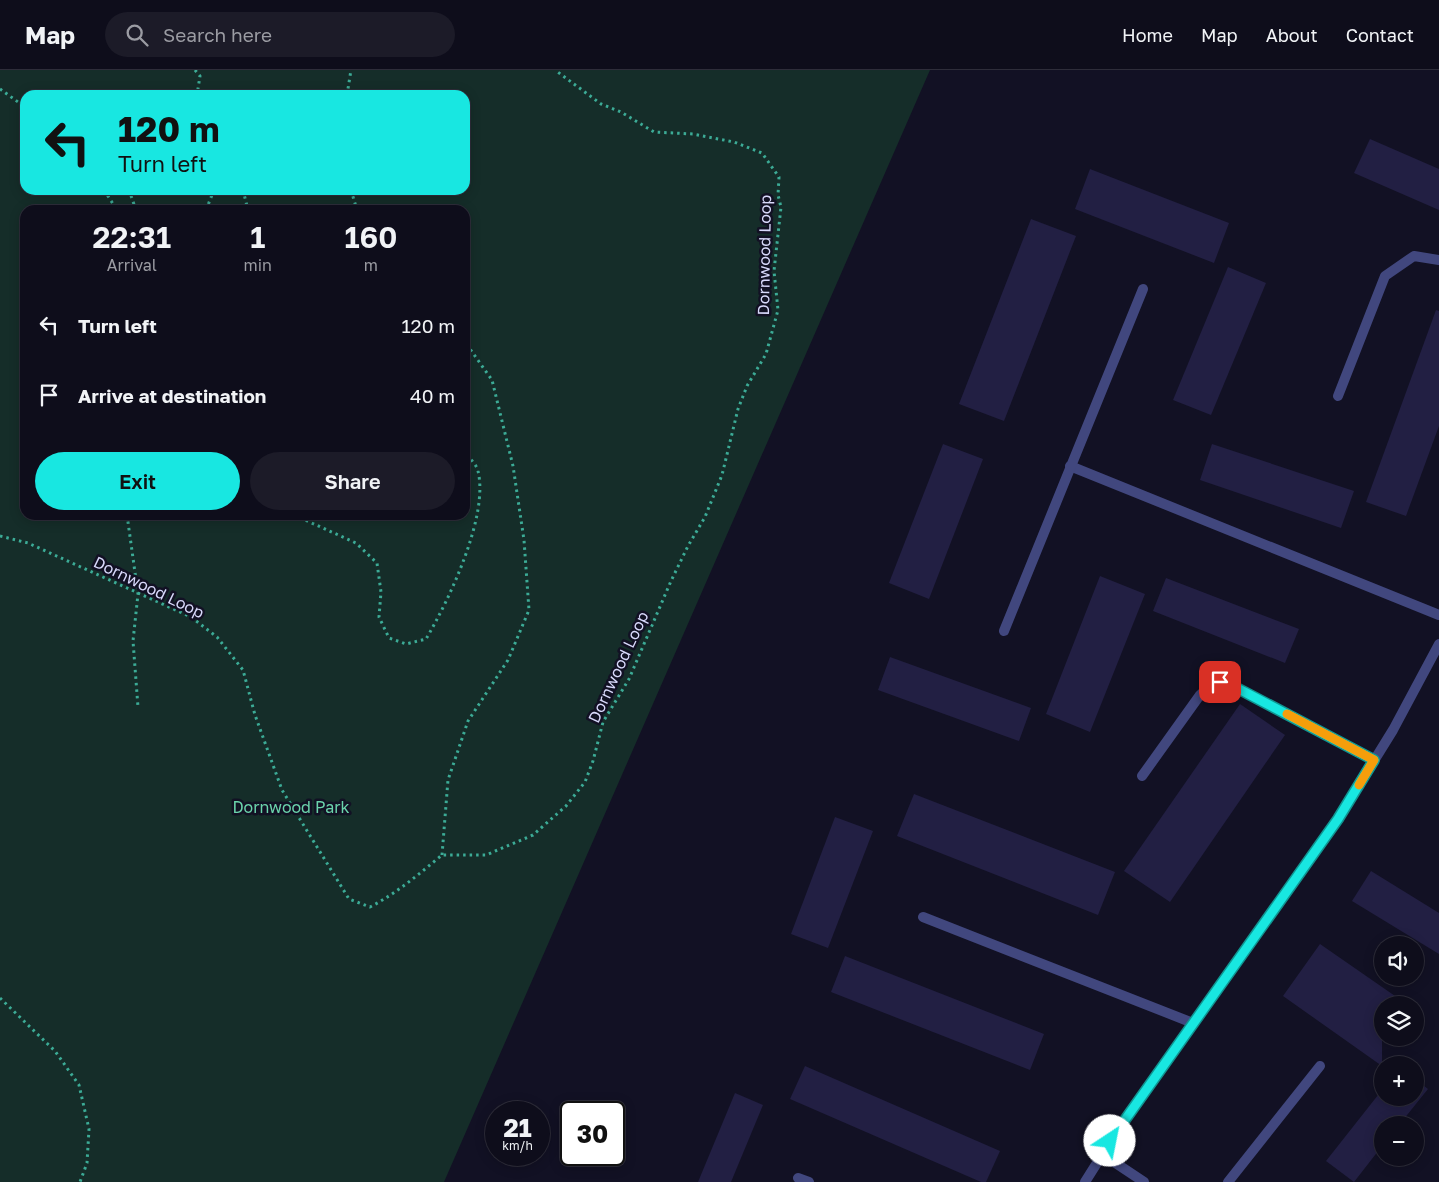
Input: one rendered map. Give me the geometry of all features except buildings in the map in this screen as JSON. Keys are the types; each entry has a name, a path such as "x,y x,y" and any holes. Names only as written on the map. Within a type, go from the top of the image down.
{"street":[{"path":"1338,396 1385,276 1414,256 1439,260"},
{"path":"1004,631 1143,289"},
{"path":"1070,466 1439,615"},
{"path":"1085,1182 1102,1154 1193,1023 1338,819 1393,730 1439,644"},
{"path":"1142,776 1200,695 1209,686 1220,682 1235,687 1374,760"},
{"path":"923,917 1193,1023"},
{"path":"1228,1182 1320,1066"},
{"path":"1102,1154 1144,1182"},
{"path":"798,1178 809,1182"}],"path":[{"path":"195,70 200,76 198,90"},
{"path":"348,90 351,70"},
{"name":"Dornwood Loop","path":"0,536 28,543 191,618 217,637 244,670 255,715 282,790 349,899 370,907 386,899 404,886 442,854 486,855 533,835 566,806 585,782 593,761 603,722 629,679 671,581 705,517 722,475 738,409 747,386 768,349 778,310 774,271 781,207 778,195 779,177 762,153 734,142 693,134 654,132 621,112 601,104 555,70"},
{"path":"0,89 20,104"},
{"path":"442,854 448,780 468,721 508,660 529,610 524,540 513,466 492,380 470,349"},
{"path":"305,520 356,543 377,563 380,592 379,617 388,638 406,644 426,639 438,618 466,557 481,492 478,469 470,459"},
{"path":"128,520 138,594 134,641 138,707"},
{"path":"0,998 55,1051 79,1085 89,1129 86,1163 80,1182"}],"green space":[{"name":"Dornwood Park","path":"0,70 930,70 444,1182 0,1182"}],"slow traffic":[{"path":"1287,714 1374,760 1359,785"}],"route":[{"path":"1110,1141 1338,819 1374,760 1235,687 1220,682"}]}
